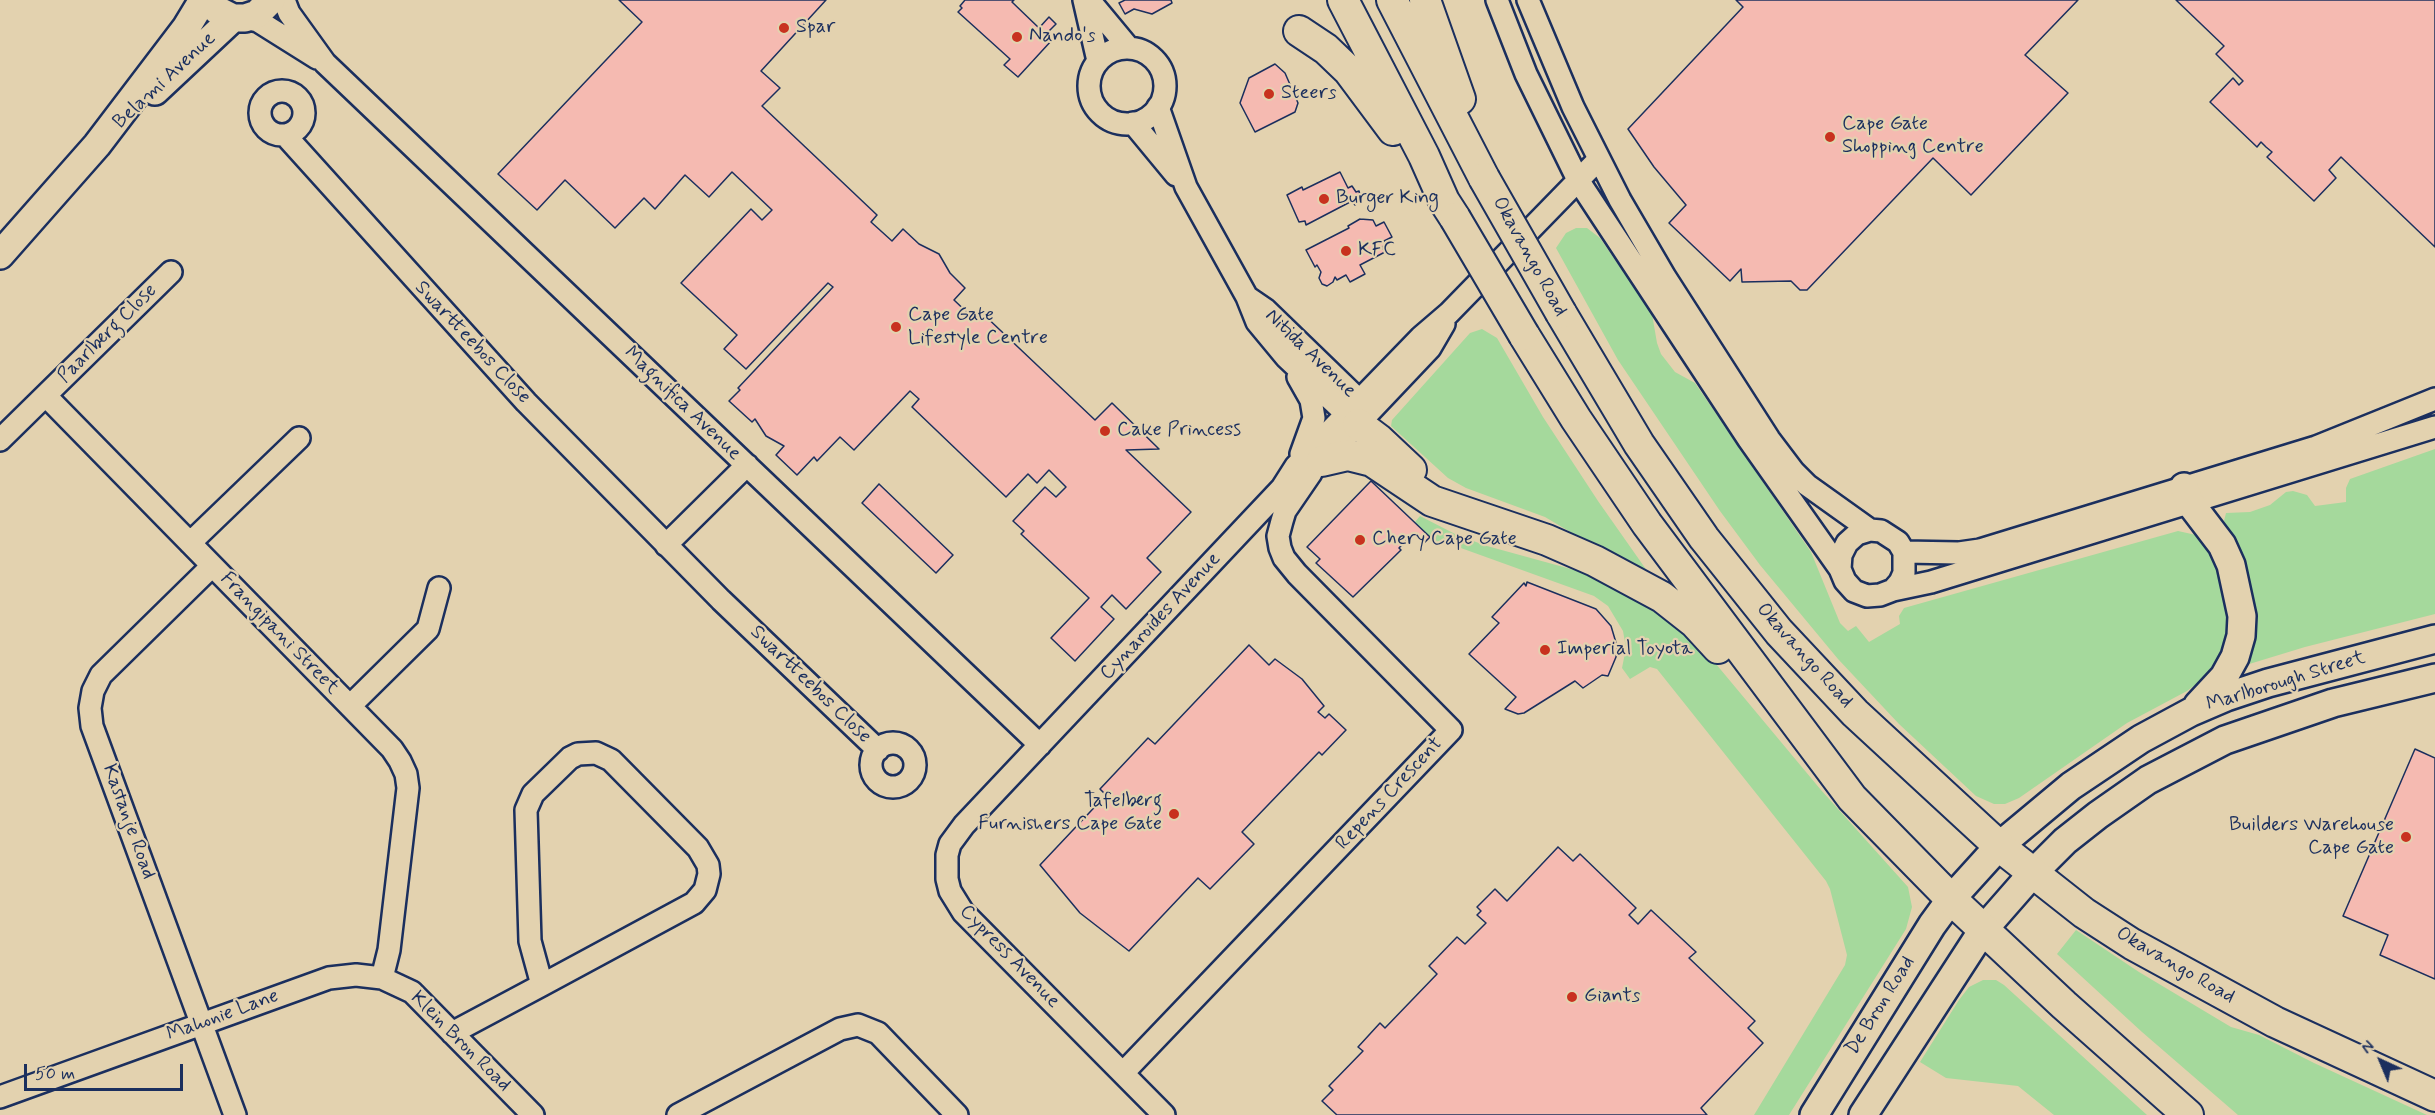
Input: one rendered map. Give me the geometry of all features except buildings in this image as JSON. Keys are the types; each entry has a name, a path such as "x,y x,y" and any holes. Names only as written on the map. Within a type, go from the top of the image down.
{"main road":[{"path":"1343,0 1424,156 1449,210"},
{"name":"Okavango Road","path":"1392,0 1484,177 1560,313 1639,444 1704,538 1760,608 1855,713 1999,846 2084,913 2132,944 2275,1022 2435,1096"},
{"path":"1425,0 1460,100 1465,140"},
{"path":"1299,31 1326,49 1349,71 1449,210 1576,419 1647,524 1852,798"},
{"path":"1357,414 1440,494 1475,515"},
{"path":"1310,467 1348,455 1372,461 1432,501 1574,551 1638,582 1673,605 1705,633 1852,798 1951,899 2072,1013 2188,1115"}],"street":[{"name":"Belami Avenue","path":"0,255 97,145 186,28 203,0"},
{"path":"208,0 221,13 239,18"},
{"name":"Belami Avenue","path":"97,145 239,18 257,14 271,0"},
{"name":"Magnifica Avenue","path":"284,0 289,13 325,63 1040,745"},
{"path":"1084,0 1098,61"},
{"path":"1089,0 1128,47 1148,54 1159,65 1165,82 1162,100 1151,115 1133,123 1120,123 1108,119 1095,107 1089,91 1089,82 1098,61 1111,51 1128,47"},
{"path":"1497,0 1526,74 1578,180 1749,440 1854,591 1867,596 1880,596 1893,590 1931,582 2187,495 2316,447 2435,399"},
{"path":"1528,0 1569,97 1620,200 1665,277 1781,457 1807,485 1870,530"},
{"name":"Magnifica Avenue","path":"239,18 258,21 325,63"},
{"name":"Nitida Avenue","path":"1158,107 1186,187 1247,297 1257,322 1286,357 1308,392 1313,407 1310,467"},
{"name":"Nitida Avenue","path":"1133,123 1186,187"},
{"name":"Swartteebos Close","path":"285,135 510,386 666,545 878,750"},
{"name":"Cynaroides Avenue","path":"1040,745 1282,488 1310,467 1357,414 1430,348 1449,313 1599,159"},
{"name":"Paarlberg Close","path":"46,396 171,272"},
{"name":"Nitida Avenue","path":"1247,297 1266,310 1357,414"},
{"name":"Nitida Avenue","path":"1286,357 1357,414"},
{"path":"0,440 46,396"},
{"name":"Frangipani Street","path":"46,396 396,755 406,774 408,788 389,950 382,978"},
{"path":"1904,552 1959,553 1980,550 2435,427"},
{"path":"190,543 298,438"},
{"path":"666,545 747,465"},
{"name":"Repens Crescent","path":"1123,1073 1451,730 1288,565 1280,548 1278,536 1286,511 1310,467"},
{"path":"2187,495 2222,545 2232,565 2242,616 2241,636 2235,657 2224,677 2191,712"},
{"path":"1840,568 1841,555 1847,543 1857,534 1870,530 1881,531 1898,542 1904,552 1904,573 1893,590"},
{"name":"Kastanje Road","path":"212,566 101,675 93,691 90,708 92,726 235,1115"},
{"path":"350,706 428,629 439,588"},
{"name":"Marlborough Street","path":"1951,899 1999,846 2071,786 2141,739 2191,712 2268,683 2435,639"},
{"name":"Marlborough Street","path":"1983,930 2032,874 2066,841 2148,780 2225,740 2333,703 2435,678"},
{"name":"Cypress Avenue","path":"1040,745 956,833 947,855 947,879 950,891 963,912 1164,1115"},
{"path":"452,1033 542,985 694,903 708,882 708,865 698,848 611,760 596,753 578,754 570,758 533,794 526,810 530,941 542,985"},
{"name":"De Bron Road","path":"1814,1115 1932,925 1951,899"},
{"path":"1863,1115 1983,930"},
{"name":"Mahonie Lane","path":"0,1097 329,978 356,975 382,978"},
{"name":"Klein Bron Road","path":"382,978 412,992 533,1115"},
{"path":"678,1115 840,1029 858,1025 878,1033 957,1115"}],"green space":[{"path":"1576,228 1587,228 1600,238 1652,314 1661,354 1675,372 1695,383 1811,552 1840,623 1848,631 1856,626 1869,642 1900,624 1899,616 1904,608 2178,531 2196,535 2213,552 2220,575 2228,625 2224,646 2218,659 2199,682 2187,691 2127,723 2019,798 2005,804 1994,804 1976,796 1899,724 1838,659 1760,565 1720,511 1618,360 1556,248 1566,233"},
{"path":"1482,329 1497,338 1543,417 1650,575 1545,517 1466,488 1448,478 1391,426 1392,420 1470,333"},
{"path":"2435,449 2435,614 2305,647 2246,665 2254,640 2255,608 2244,561 2224,521 2226,513 2250,512 2270,505 2286,492 2293,491 2307,495 2315,506 2346,502 2346,488 2350,479"},
{"path":"1420,516 1457,535 1487,546 1589,574 1627,592 1664,615 1711,658 1821,790 1908,887 1912,907 1906,929 1789,1115 1754,1115 1845,965 1847,955 1826,881 1657,669 1650,667 1630,679 1622,668 1626,648 1623,631 1608,606 1594,596 1447,543 1436,544 1415,522"},
{"path":"2076,930 2139,972 2231,1027 2259,1035 2427,1115 2238,1115 2057,954"},
{"path":"1983,980 1996,980 2004,985 2147,1115 2054,1115 2018,1086 1946,1078 1920,1062 1959,1000 1969,987"}],"place":[{"name":"Spar","path":"784,28"},
{"name":"Nando's","path":"1017,37"},
{"name":"Steers","path":"1269,94"},
{"name":"Cape Gate Shopping Centre","path":"1830,137"},
{"name":"Burger King","path":"1324,199"},
{"name":"KFC","path":"1346,251"},
{"name":"Cape Gate Lifestyle Centre","path":"896,327"},
{"name":"Cake Princess","path":"1105,431"},
{"name":"Chery Cape Gate","path":"1360,540"},
{"name":"Imperial Toyota","path":"1545,650"},
{"name":"Tafelberg Furnishers Cape Gate","path":"1174,814"},
{"name":"Builders Warehouse Cape Gate","path":"2406,837"},
{"name":"Giants","path":"1572,997"}]}
